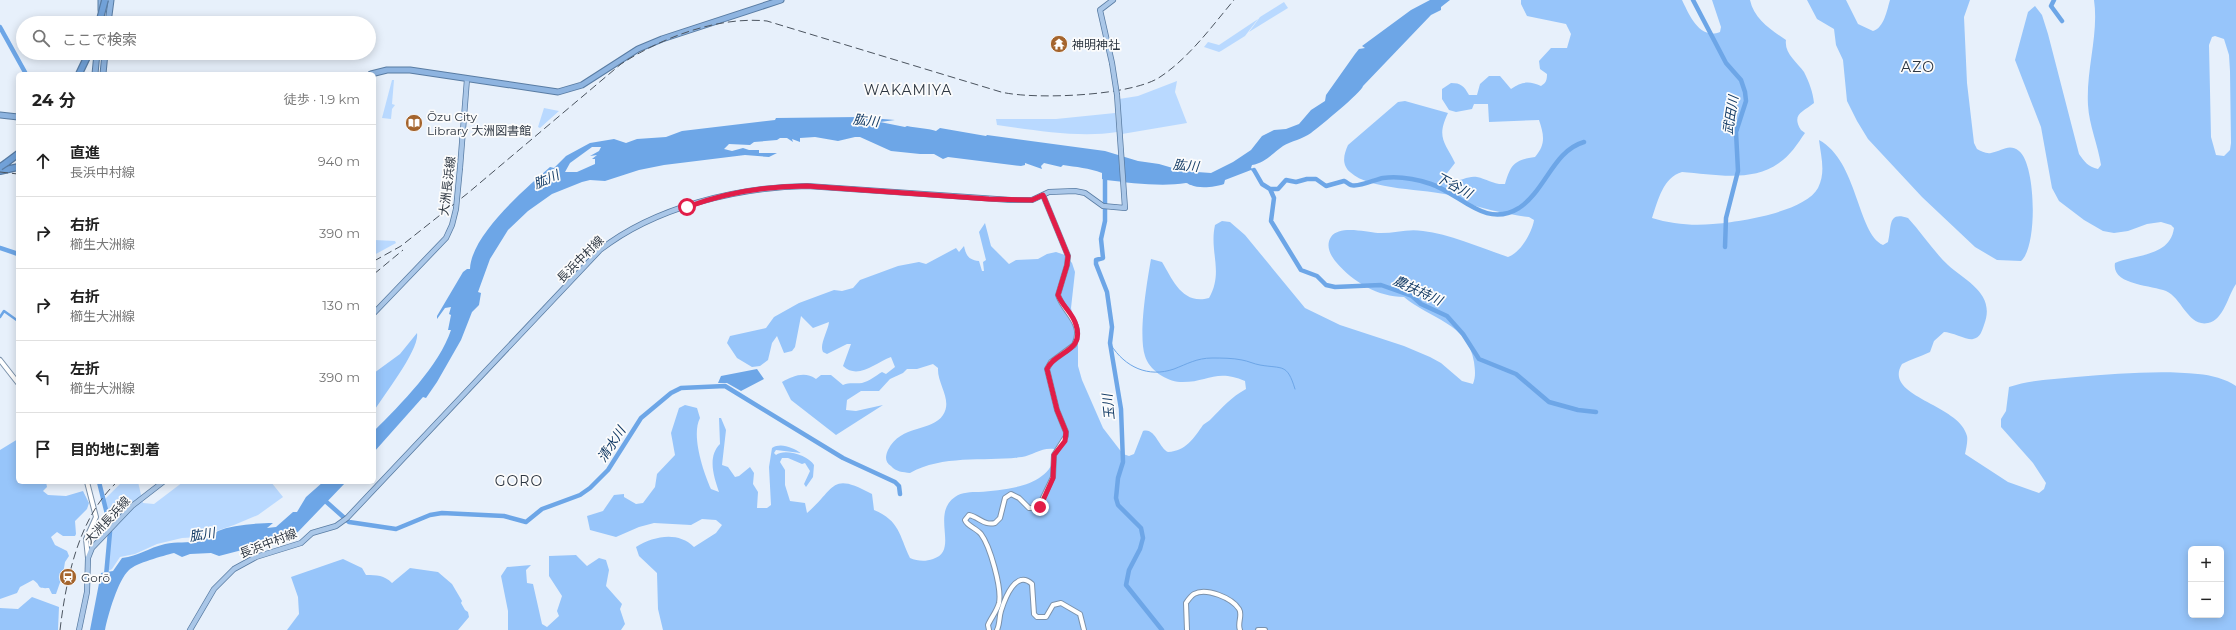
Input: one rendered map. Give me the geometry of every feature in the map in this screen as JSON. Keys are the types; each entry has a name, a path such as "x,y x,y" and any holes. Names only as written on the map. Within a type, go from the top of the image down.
{"highway":[{"path":"100,16 101,0"},
{"path":"101,16 105,0"},
{"path":"109,16 111,0"},
{"path":"376,73 387,70 410,70 544,91 570,90 593,80 638,49 662,39 781,0"},
{"path":"80,72 86,60"},
{"path":"95,72 96,60"},
{"path":"103,72 104,60"},
{"path":"0,116 16,116"},
{"path":"0,171 3,165 16,155"},
{"path":"3,165 16,166"}],"main road":[{"name":"長浜中村線","path":"190,630 214,589 234,569 256,557 301,543 312,533 336,526 347,518 600,250 626,232 701,202 755,188 780,186 807,186 1032,200 1049,192 1080,191 1090,196 1096,203 1109,208 1125,208 1117,95 1112,63 1100,10 1113,0"},
{"name":"大洲長浜線","path":"376,310 446,238 452,225 456,209 468,79"},
{"path":"989,630 988,625 1000,601 996,573 982,535 976,529 968,525 966,520 969,515 985,523 996,523 1000,518 1004,498 1011,494 1019,498 1029,508 1038,508 1053,478 1054,455 1066,436 1066,432 1057,410 1047,369 1051,362 1074,345 1078,333 1073,317 1058,295 1067,265 1068,256 1043,195"},
{"path":"0,360 16,380"},
{"path":"88,484 96,517 86,539 85,547 88,558"},
{"name":"大洲長浜線","path":"79,630 87,592 88,558 92,548 96,542 145,495 160,484"},
{"path":"86,539 90,545 96,542"},
{"path":"85,547 92,548"},
{"path":"997,630 1001,611 1014,584 1021,579 1026,579 1032,584 1034,614 1037,617 1046,617 1053,605 1061,603 1080,614 1084,630"},
{"path":"1187,630 1186,603 1194,594 1204,592 1223,596 1237,607 1240,613 1240,630"},
{"path":"1258,630 1265,630"}],"shaded area":[{"path":"1521,0 1682,0 1696,24 1706,32 1713,33 1720,32 1721,27 1712,0 1750,0 1755,13 1759,18 1769,28 1786,40 1789,53 1804,72 1809,83 1814,103 1802,111 1797,120 1801,130 1805,133 1787,157 1768,169 1756,173 1732,176 1682,172 1676,175 1670,179 1662,190 1652,218 1682,224 1713,224 1754,218 1786,209 1800,203 1811,196 1818,188 1822,176 1819,140 1832,150 1842,164 1850,179 1862,212 1874,238 1883,245 1888,242 1893,219 1901,216 1908,218 1943,260 1971,283 1983,297 1987,314 1979,336 1971,339 1944,332 1934,341 1930,352 1902,364 1899,375 1903,385 1912,393 1951,416 1961,425 1967,436 1965,454 2008,482 2039,493 2044,489 2046,483 2033,463 2001,427 2001,419 2006,411 2009,387 2051,379 2152,372 2208,375 2223,379 2236,386 2236,630 663,630 658,609 657,573 639,556 636,547 650,540 673,537 688,542 694,547 716,533 722,525 716,520 702,519 691,525 654,523 639,527 616,537 590,530 587,516 603,511 614,495 624,494 624,497 636,504 643,503 655,487 657,474 675,455 671,433 679,408 685,405 697,408 700,418 697,443 711,489 719,492 714,474 713,461 716,449 720,444 719,418 721,418 726,430 722,465 728,467 735,477 739,476 750,467 754,473 753,484 758,492 757,508 767,508 771,505 769,467 772,448 776,446 787,446 801,453 776,450 774,453 776,455 785,452 796,454 807,459 814,465 813,477 806,487 804,484 810,471 805,463 802,464 788,458 782,458 780,462 785,470 785,485 790,501 805,503 807,513 829,490 835,486 841,483 858,487 872,494 874,510 883,514 894,524 901,536 910,558 927,561 941,555 945,540 945,513 948,504 955,497 967,493 1014,488 1036,480 1052,465 1056,453 1054,449 1045,449 1022,457 937,463 910,473 900,471 888,463 886,455 888,450 901,436 908,432 932,424 938,420 946,409 946,398 938,374 938,368 933,364 917,369 907,369 903,373 890,379 879,391 861,391 847,400 846,410 856,411 883,405 836,435 791,400 782,382 799,375 808,375 816,379 821,375 831,375 843,385 850,383 862,383 870,380 882,372 886,374 895,367 891,357 861,371 849,370 843,366 851,344 847,344 827,354 823,352 822,346 829,322 813,328 801,316 795,347 792,351 784,353 777,336 772,343 768,360 760,366 752,367 737,358 727,343 730,336 766,328 774,317 799,303 834,290 842,291 853,288 860,280 898,266 919,262 926,264 956,248 959,252 964,246 968,257 979,261 982,271 984,271 983,262 986,260 979,232 985,223 991,246 1009,264 1016,260 1038,259 1047,254 1056,252 1065,255 1072,263 1075,272 1071,308 1078,342 1078,366 1082,380 1103,428 1123,454 1129,456 1134,454 1143,431 1151,432 1168,452 1180,449 1189,443 1203,425 1231,399 1246,389 1245,381 1235,377 1219,376 1189,382 1180,382 1164,377 1150,366 1145,356 1143,347 1142,335 1144,308 1151,259 1162,262 1175,283 1185,294 1192,298 1209,298 1213,289 1216,271 1214,244 1215,225 1222,221 1230,222 1245,235 1305,308 1340,325 1404,346 1430,357 1441,363 1462,381 1473,384 1475,370 1470,349 1464,338 1456,330 1414,305 1404,297 1385,294 1358,282 1334,260 1329,251 1329,240 1335,233 1346,230 1384,233 1417,230 1454,238 1508,257 1521,247 1533,225 1534,220 1529,217 1479,207 1453,196 1441,193 1371,183 1350,172 1345,166 1344,159 1348,145 1398,102 1405,101 1448,113 1444,121 1442,134 1445,145 1455,163 1444,177 1445,180 1454,181 1477,177 1497,184 1505,184 1509,172 1514,164 1522,160 1535,157 1539,152 1543,135 1539,120 1489,122 1488,104 1474,104 1472,109 1456,112 1449,110 1442,99 1442,89 1451,83 1460,84 1469,95 1477,95 1480,84 1489,76 1500,76 1511,89 1522,83 1533,83 1541,86 1544,84 1547,74 1540,69 1539,61 1551,48 1567,48 1571,34 1566,24 1527,16 1521,4"},
{"path":"1807,0 1846,0 1858,24 1873,31 1882,23 1890,0 1970,0 1964,17 1967,83 1974,143 1977,149 1987,153 2005,148 2012,148 2019,151 2025,159 2029,172 2032,188 2032,223 2030,240 2026,253 2021,261 1997,260 1975,247 1922,197 1868,139 1847,101 1843,60 1836,45 1834,29 1817,19"},
{"path":"2094,0 2236,0 2236,284 2222,312 2213,321 2208,323 2195,321 2172,295 2166,291 2126,280 2119,276 2115,270 2115,263 2151,253 2166,244 2171,237 2174,228 2171,225 2161,222 2147,224 2128,231 2114,233 2103,231 2084,220 2059,201 2052,188 2041,127 2015,60 2028,12 2035,6 2042,15 2048,34 2079,154 2089,165 2098,169 2101,165 2090,120 2088,105 2095,13","holes":["2215,36 2224,39 2229,55 2231,143 2230,150 2224,156 2216,155 2211,137 2209,45 2212,37"]},
{"path":"1284,2 1288,8 1249,32 1260,17"},
{"path":"1258,19 1245,36 1221,51 1219,52 1204,47 1208,42 1219,45"},
{"path":"392,80 394,80 392,104 395,105 392,109 391,119 382,118"},
{"path":"1177,81 1175,92 1187,123 1122,134 1119,99 1138,96"},
{"path":"544,108 559,111 540,128 538,127"},
{"path":"1115,113 1117,132 1102,134 1057,133 997,125 996,119 1056,119"},
{"path":"376,240 395,241 396,243 376,254"},
{"path":"417,333 413,350 393,384 376,408 376,372 400,354"},
{"path":"16,440 16,484 46,484 47,487 43,491 48,495 66,496 83,491 89,503 87,509 75,521 75,536 63,536 57,532 51,537 55,545 67,551 69,556 65,562 63,574 56,594 52,594 49,588 40,587 33,580 20,587 17,593 0,599 0,450"},
{"path":"120,484 138,484 143,503 154,504 180,484 273,484 283,497 258,515 234,525 199,537 182,538 157,544 135,554 120,557 112,569 106,572 110,532 104,500"},
{"path":"576,555 587,566 599,558 606,560 609,570 606,586 622,604 620,609 625,624 621,630 508,630 508,611 501,576 507,567 531,565 526,570 527,583 533,584 542,624 547,627 559,616 557,611 562,596 549,576 549,556"},
{"path":"343,559 362,568 366,575 380,576 386,578 392,583 410,568 438,572 452,584 462,601 461,603 465,610 468,612 469,617 458,630 287,630 299,614 298,597 291,577"},
{"path":"32,597 59,607 58,630 0,630 0,608 18,609"}],"water":[{"path":"1430,0 1450,0 1441,7 1441,10 1431,15 1356,95 1315,130 1304,137 1283,146 1261,162 1252,165 1251,168 1255,170 1257,175 1251,170 1225,180 1224,184 1217,186 1203,187 1186,183 1157,185 1106,180 1102,179 1102,173 1078,167 1063,165 1061,167 1044,163 1041,166 1042,169 1025,163 1025,165 1021,166 948,157 943,159 934,154 891,151 860,137 838,141 815,137 800,138 800,142 792,139 793,142 787,138 780,138 777,140 754,142 750,145 729,144 724,149 732,151 743,148 749,150 759,150 759,153 777,153 769,157 745,155 664,165 639,170 605,181 590,180 582,182 552,194 528,211 508,230 490,259 478,292 481,293 479,305 472,312 461,340 437,382 426,398 423,397 376,450 376,429 418,384 438,357 445,344 451,330 448,330 451,307 445,308 437,319 437,316 463,272 470,269 473,256 489,227 514,200 550,167 554,168 566,156 590,143 614,139 626,143 637,139 666,137 682,131 775,120 776,118 858,117 895,120 880,122 905,127 907,126 936,131 940,128 986,136 1105,151 1138,161 1159,164 1183,171 1211,173 1233,162 1251,150 1262,136 1274,130 1286,129 1299,124 1311,110 1325,101 1326,95 1355,54 1359,49 1365,48 1362,46 1411,10","holes":["592,147 601,147 599,151 590,156 597,155 592,159 595,159 595,164 577,172 565,172 570,163"]},
{"path":"757,369 764,379 741,391 727,383 718,383 721,376"},
{"name":"肱川","path":"321,484 344,484 296,534 278,542 272,538 260,544 255,544 252,546 254,547 246,551 242,550 219,556 211,553 190,554 182,557 174,553 132,567 125,575 117,589 105,630 90,630 101,573 113,571 122,558 134,556 165,544 199,540 230,527 273,523 267,528 276,527 293,512 297,512 306,497"}],"waterway":[{"name":"武田川","path":"1693,0 1726,63 1741,80 1745,92 1746,101 1736,132 1738,171 1726,218 1725,247"},
{"path":"2054,0 2051,6 2062,21"},
{"path":"0,27 16,56"},
{"path":"18,60 25,72"},
{"name":"下谷川","path":"1270,189 1278,189 1286,180 1296,182 1307,179 1316,179 1326,186 1344,181 1354,186 1389,177 1413,179 1431,184 1474,208 1495,215 1507,213 1519,208 1536,191 1557,162 1573,147 1584,142"},
{"name":"農扶持川","path":"1254,170 1262,184 1270,189 1274,198 1271,221 1301,270 1317,276 1326,285 1335,287 1381,285 1412,296 1421,304 1447,316 1463,334 1479,359 1516,374 1549,402 1578,410 1596,412"},
{"name":"玉川","path":"1105,174 1105,221 1101,239 1103,258 1096,260 1096,264 1107,292 1112,327 1110,343 1121,409 1123,462 1118,478 1116,498 1118,505 1141,528 1143,538 1140,549 1129,570 1126,585 1162,630"},
{"path":"0,248 16,253"},
{"path":"0,317 4,311 16,320"},
{"path":"1111,345 1130,365 1146,371 1155,372 1174,369 1188,363 1207,358 1244,360 1258,365 1279,367 1286,371 1289,375 1295,389"},
{"name":"清水川","path":"322,498 349,522 396,529 430,515 442,513 504,516 526,522 542,509 580,495 590,488 608,470 641,418 671,393 681,388 725,386 843,458 895,482 899,486 900,494"},
{"path":"100,484 110,532 106,576"}],"railway":[{"path":"376,260 401,246 468,193 621,64 637,54 691,31 729,22 748,20 767,21 1001,92 1036,96 1082,95 1128,88 1160,77 1181,61 1209,31 1234,0"},
{"path":"0,172 16,174"},
{"path":"376,272 403,250"},
{"path":"60,630 70,571 83,531 92,513 115,484"}],"place":[{"name":"神明神社","path":"1059,44"},
{"name":"Ōzu City Library 大洲図書館","path":"414,123"},
{"name":"Gorō","path":"68,577"}],"district":[{"name":"AZO","path":"1918,67"},
{"name":"WAKAMIYA","path":"908,90"},
{"name":"GORO","path":"519,481"}],"route":[{"path":"687,207 731,193 755,188 780,186 807,186 1010,200 1032,200 1043,195 1064,243 1068,256 1067,265 1058,292 1059,299 1073,317 1078,333 1074,345 1060,357 1051,362 1047,369 1059,418 1064,426 1066,436 1065,441 1054,455 1053,478 1040,507"}]}
